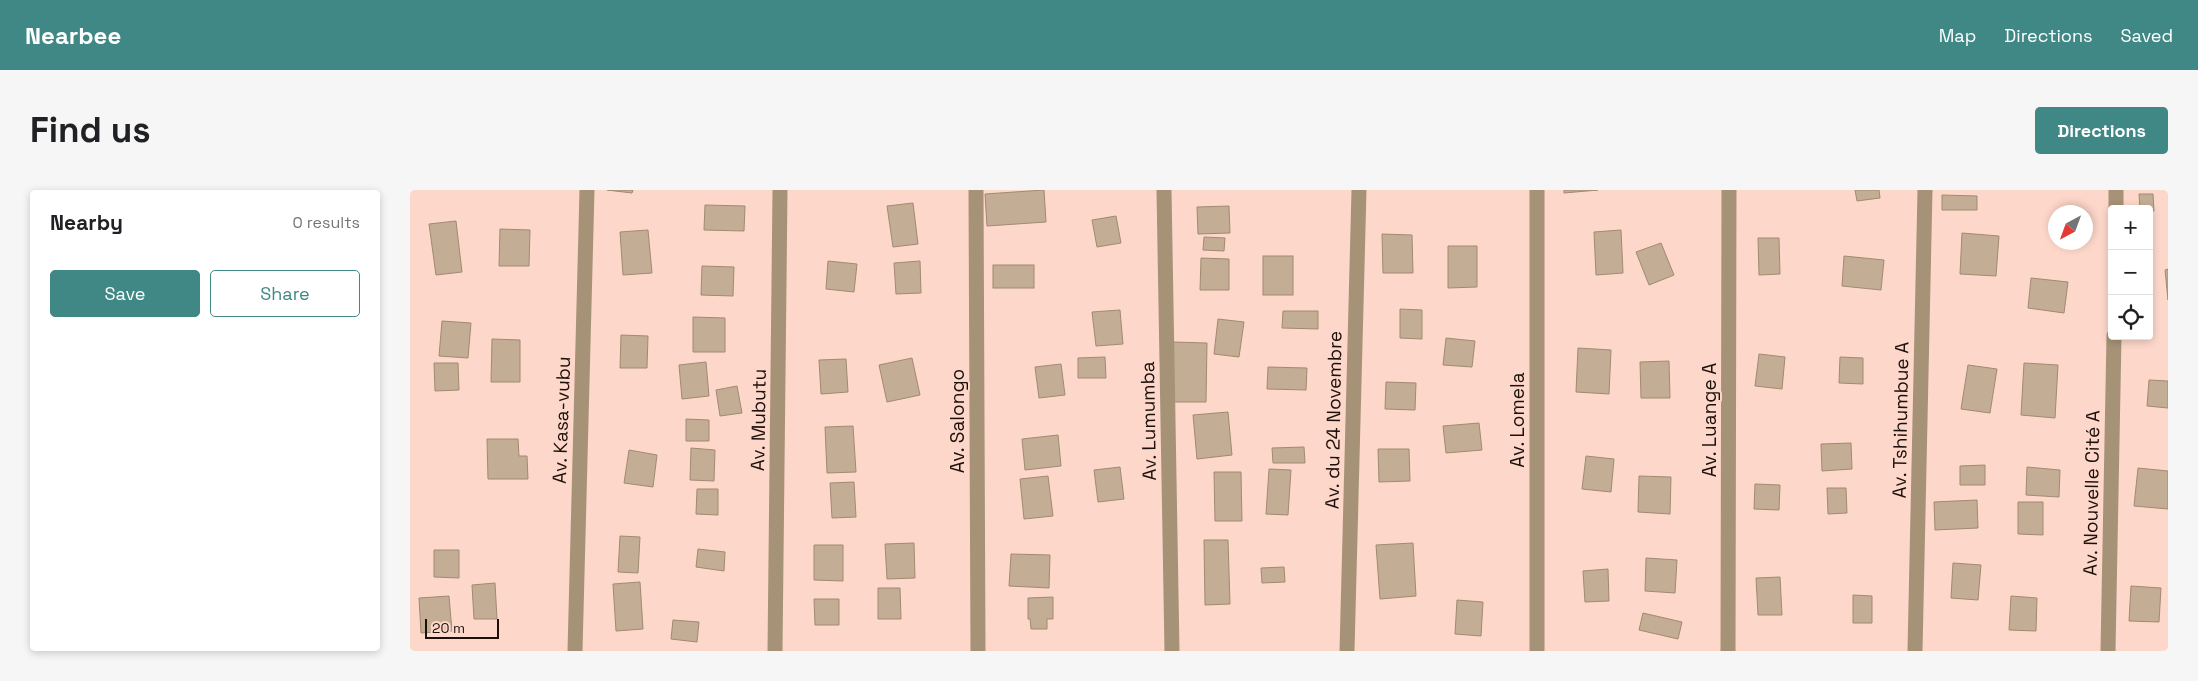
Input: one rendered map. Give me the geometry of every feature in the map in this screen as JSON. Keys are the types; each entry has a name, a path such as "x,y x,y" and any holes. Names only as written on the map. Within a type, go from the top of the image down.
{"street":[{"name":"Av. Kasa-vubu","path":"575,651 587,190"},
{"name":"Av. Mubutu","path":"775,651 780,190"},
{"name":"Av. Salongo","path":"976,190 978,651"},
{"name":"Av. Lumumba","path":"1164,190 1172,651"},
{"name":"Av. du 24 Novembre","path":"1347,651 1358,190"},
{"name":"Av. Lomela","path":"1537,190 1537,651"},
{"name":"Av. Luange A","path":"1728,651 1729,190"},
{"name":"Av. Tshihumbue A","path":"1915,651 1925,190"},
{"path":"2116,190 2116,205"},
{"name":"Av. Nouvelle Cité A","path":"2108,651 2114,340"}],"building":[{"path":"607,190 633,190 632,193"},
{"path":"1044,190 1046,222 987,226 985,194"},
{"path":"1564,190 1598,190 1564,193"},
{"path":"1855,190 1879,190 1880,198 1857,201"},
{"path":"2139,194 2153,194 2154,211 2153,205 2140,205"},
{"path":"1942,195 1977,196 1977,210 1942,210"},
{"path":"913,203 918,244 893,247 887,206"},
{"path":"705,205 745,206 744,231 704,230"},
{"path":"1229,206 1230,233 1198,234 1197,207"},
{"path":"1116,216 1121,243 1097,247 1092,220"},
{"path":"456,221 462,272 436,275 429,224"},
{"path":"500,229 530,230 529,266 499,266"},
{"path":"648,230 652,273 623,275 620,232"},
{"path":"1621,230 1623,273 1596,275 1594,232"},
{"path":"1962,233 1999,236 1996,276 1960,274"},
{"path":"1382,234 1412,235 1413,273 1383,273"},
{"path":"1204,237 1225,238 1224,251 1203,250"},
{"path":"1758,238 1779,238 1780,274 1759,275"},
{"path":"1661,243 1674,275 1649,285 1636,252"},
{"path":"1448,246 1477,246 1477,287 1448,288"},
{"path":"1263,256 1293,256 1293,295 1263,295"},
{"path":"1844,256 1884,260 1881,290 1842,286"},
{"path":"1201,258 1229,259 1229,290 1200,290"},
{"path":"828,261 857,264 854,292 826,289"},
{"path":"920,261 921,293 896,294 894,263"},
{"path":"993,265 1034,265 1034,288 993,288"},
{"path":"702,266 734,267 733,296 701,295"},
{"path":"2168,269 2168,300 2165,270"},
{"path":"2031,278 2068,282 2064,313 2028,308"},
{"path":"1400,309 1422,310 1422,339 1400,338"},
{"path":"1120,310 1123,344 1096,346 1092,312"},
{"path":"1283,311 1318,311 1318,329 1282,328"},
{"path":"693,317 725,318 725,352 693,352"},
{"path":"1218,319 1244,322 1239,357 1214,354"},
{"path":"442,321 471,323 468,358 439,356"},
{"path":"621,335 648,336 647,368 620,368"},
{"path":"1446,338 1475,341 1472,367 1443,365"},
{"path":"492,339 520,340 520,382 491,382"},
{"path":"1173,342 1207,343 1206,402 1172,402"},
{"path":"1578,348 1611,350 1609,394 1576,392"},
{"path":"1759,354 1785,357 1782,389 1755,386"},
{"path":"1105,357 1106,378 1078,378 1078,358"},
{"path":"1840,357 1863,358 1863,384 1839,383"},
{"path":"912,358 920,395 887,402 879,365"},
{"path":"846,359 848,392 821,394 819,360"},
{"path":"1669,361 1670,398 1641,398 1640,362"},
{"path":"706,362 709,396 682,399 679,365"},
{"path":"434,363 458,363 459,390 435,391"},
{"path":"2024,363 2058,365 2055,418 2021,415"},
{"path":"1061,364 1065,395 1039,398 1035,367"},
{"path":"1968,365 1997,369 1990,413 1961,409"},
{"path":"1268,367 1307,368 1306,390 1267,389"},
{"path":"2149,380 2168,381 2168,408 2147,406"},
{"path":"1386,382 1416,383 1415,410 1385,409"},
{"path":"737,386 742,413 720,416 716,390"},
{"path":"1228,412 1232,455 1197,459 1193,415"},
{"path":"686,419 709,420 709,441 686,441"},
{"path":"1479,423 1482,450 1446,453 1443,426"},
{"path":"853,426 856,472 827,473 825,427"},
{"path":"1058,435 1061,466 1025,470 1022,439"},
{"path":"487,439 518,439 519,456 527,456 528,479 488,479"},
{"path":"1851,443 1852,469 1822,471 1821,444"},
{"path":"1304,447 1305,463 1273,463 1272,448"},
{"path":"691,448 715,450 714,481 690,480"},
{"path":"1378,449 1409,449 1410,481 1379,482"},
{"path":"629,450 657,455 653,487 624,483"},
{"path":"1586,456 1614,459 1611,492 1582,489"},
{"path":"1985,465 1985,485 1960,485 1960,466"},
{"path":"1120,467 1124,499 1098,502 1094,470"},
{"path":"2027,467 2060,470 2059,497 2026,495"},
{"path":"2138,468 2168,471 2168,509 2134,506"},
{"path":"1269,469 1291,470 1288,515 1266,514"},
{"path":"1214,472 1241,472 1242,521 1215,521"},
{"path":"1048,476 1053,516 1024,519 1020,479"},
{"path":"1639,476 1671,477 1670,514 1638,512"},
{"path":"854,482 856,517 832,518 830,483"},
{"path":"1755,484 1780,485 1779,510 1754,509"},
{"path":"1827,488 1846,488 1847,513 1828,514"},
{"path":"697,489 718,489 718,515 696,514"},
{"path":"1977,500 1978,528 1935,530 1934,502"},
{"path":"2018,502 2043,502 2043,535 2018,534"},
{"path":"620,536 640,537 638,573 618,572"},
{"path":"1204,540 1228,540 1230,604 1205,605"},
{"path":"914,543 915,578 887,579 885,544"},
{"path":"1413,543 1416,596 1380,599 1376,545"},
{"path":"814,545 843,545 843,581 814,580"},
{"path":"698,549 725,552 724,571 696,567"},
{"path":"434,550 459,550 459,578 434,577"},
{"path":"1011,554 1050,555 1049,588 1009,586"},
{"path":"1646,558 1677,560 1675,593 1645,591"},
{"path":"1953,563 1981,565 1978,600 1951,598"},
{"path":"1284,567 1285,582 1262,583 1261,568"},
{"path":"1608,569 1609,601 1585,602 1583,571"},
{"path":"1780,577 1782,615 1758,615 1756,578"},
{"path":"640,582 643,629 616,631 613,584"},
{"path":"495,583 497,619 474,619 472,585"},
{"path":"2131,586 2161,588 2159,622 2129,621"},
{"path":"878,588 900,588 901,619 878,619"},
{"path":"1853,595 1872,596 1872,623 1853,623"},
{"path":"449,596 452,631 421,633 419,598"},
{"path":"2011,596 2037,598 2036,631 2009,630"},
{"path":"1053,597 1053,619 1047,619 1047,629 1031,629 1030,619 1028,619 1028,598"},
{"path":"814,599 839,599 839,625 815,625"},
{"path":"1457,600 1483,602 1481,636 1455,634"},
{"path":"1643,613 1682,622 1678,639 1639,630"},
{"path":"673,620 699,622 697,642 671,639"}]}
